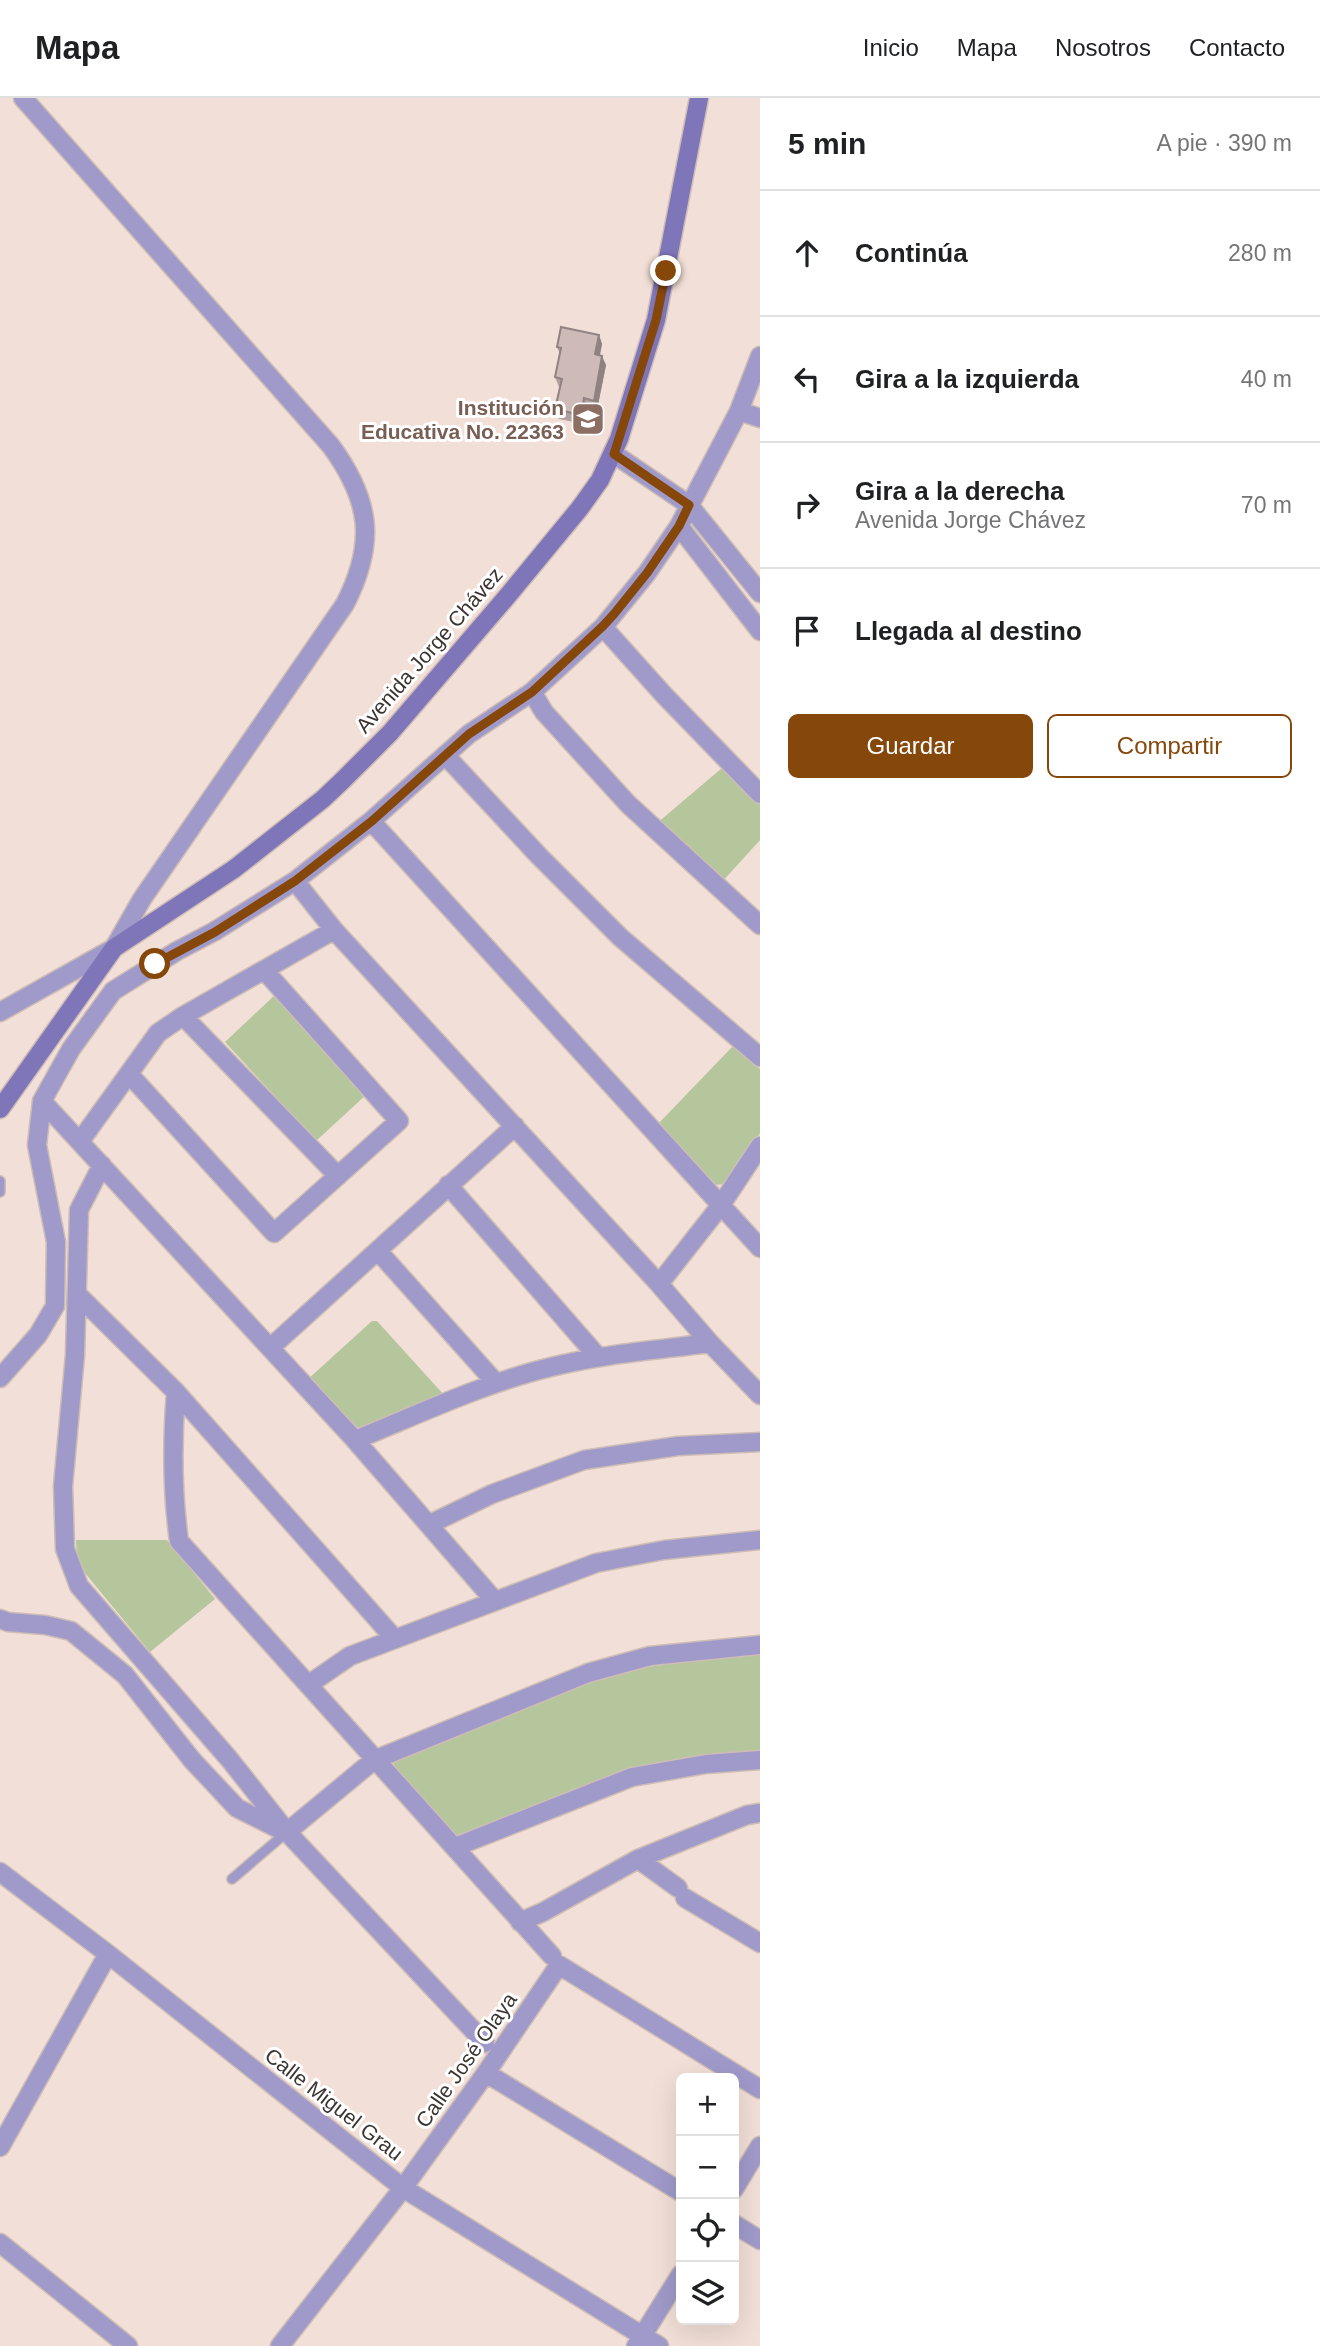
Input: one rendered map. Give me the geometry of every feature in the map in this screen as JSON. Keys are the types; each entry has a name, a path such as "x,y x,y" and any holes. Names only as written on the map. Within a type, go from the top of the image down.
{"main road":[{"name":"Avenida Jorge Chávez","path":"0,1109 114,948 234,869 323,799 390,733 563,529 600,480 614,454 656,320 699,98"}],"street":[{"path":"0,1012 114,948 156,877 345,604 361,569 365,551 364,512 352,478 331,446 23,98"},
{"path":"0,1378 38,1335 55,1306 56,1242 37,1145 42,1101 71,1049 113,991 177,951 215,932 295,881 372,821 469,734 532,692 603,626 647,573 679,526 738,411 760,356"},
{"path":"738,411 760,418"},
{"path":"614,454 689,505 760,593"},
{"path":"679,526 760,631"},
{"path":"603,626 673,704 760,794"},
{"path":"532,692 544,712 628,804 760,925"},
{"path":"445,755 539,856 621,937 760,1057"},
{"path":"372,821 760,1248"},
{"path":"295,881 334,930 760,1395"},
{"path":"81,1140 158,1033 334,930"},
{"path":"129,1074 274,1233 399,1121 264,970"},
{"path":"183,1016 338,1176"},
{"path":"42,1101 81,1140 355,1440 494,1600"},
{"path":"270,1348 515,1126"},
{"path":"659,1284 721,1205 760,1146"},
{"path":"102,1164 79,1210 75,1356 63,1486 65,1549 79,1586 230,1760 287,1832 485,2043"},
{"path":"448,1185 598,1357"},
{"path":"378,1251 496,1383"},
{"path":"77,1294 176,1392 394,1638"},
{"path":"355,1440 496,1383 550,1367 598,1357 710,1343"},
{"path":"176,1392 173,1494 179,1541 555,1960 760,2089"},
{"path":"173,1434 206,1426"},
{"path":"430,1524 492,1494 584,1460 678,1446 760,1442"},
{"path":"307,1685 350,1656 596,1563 664,1550 760,1540"},
{"path":"0,1619 71,1631 125,1675 192,1760 237,1808 287,1832"},
{"path":"287,1832 374,1760 588,1673 650,1656 760,1644"},
{"path":"455,1847 632,1777 706,1764 760,1760"},
{"path":"520,1922 638,1859 747,1815 760,1813"},
{"path":"638,1859 682,1893 760,1942"},
{"name":"Calle Miguel Grau","path":"0,1871 403,2188 639,2341 659,2346"},
{"path":"0,2147 108,1954"},
{"name":"Calle José Olaya","path":"280,2346 403,2188 486,2073 555,1960"},
{"path":"486,2073 676,2189"},
{"path":"739,2181 760,2146"},
{"path":"739,2227 760,2239"},
{"path":"0,2243 128,2346"},
{"path":"639,2341 676,2282"}],"lane":[{"path":"0,1181 0,1192"},
{"path":"232,1879 287,1832"}],"green space":[{"path":"722,768 760,804 760,840 721,883 656,824"},
{"path":"277,993 367,1094 316,1141 225,1042"},
{"path":"733,1046 760,1069 760,1133 726,1184 714,1185 658,1124"},
{"path":"372,1321 377,1321 444,1395 360,1430 349,1428 307,1380"},
{"path":"76,1540 167,1540 215,1599 150,1652 85,1573 77,1556"},
{"path":"760,1651 760,1752 648,1766 458,1839 393,1770 394,1762 402,1755 612,1673"}],"building":[{"path":"561,327 599,335 595,354 602,356 594,401 584,398 581,415 555,409 562,379 555,377 561,348 557,347"}],"place":[{"name":"Institución Educativa No. 22363","path":"588,419"}],"route":[{"path":"155,964 215,932 295,881 372,821 469,734 532,692 603,626 647,573 679,526 689,505 614,454 656,320 666,271"}]}
